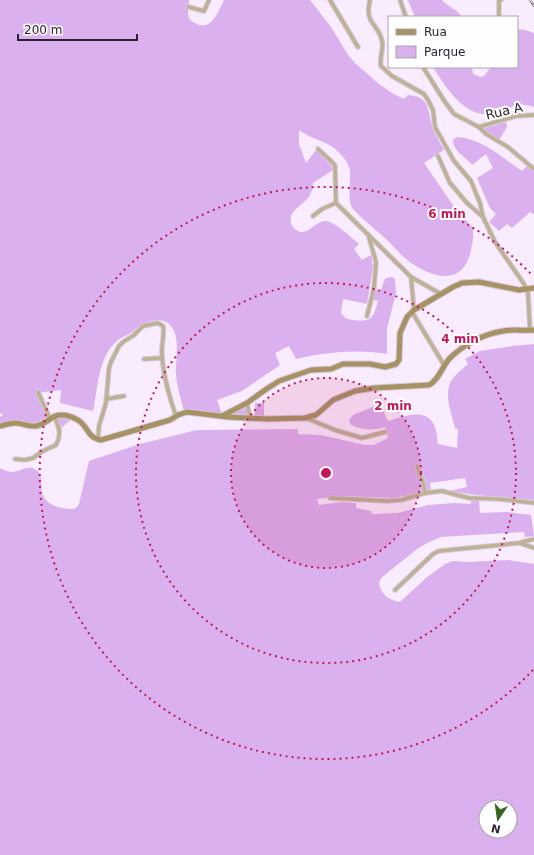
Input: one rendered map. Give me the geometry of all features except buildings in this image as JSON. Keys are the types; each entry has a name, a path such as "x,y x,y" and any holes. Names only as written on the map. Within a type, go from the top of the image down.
{"street":[{"path":"190,6 200,11 204,10 209,0"},
{"path":"330,0 358,47"},
{"path":"0,426 13,423 37,426 52,418 64,415 78,419 84,424 91,436 98,439 105,439 170,420 176,416 188,412 268,419 305,418 316,415 333,400 355,391 374,388 429,385 434,382 444,365 458,350 481,338 504,331 533,330 527,290 495,242 483,217 480,203 472,181 454,161 434,124 433,110 428,100 424,94 392,76 381,66 382,41 369,19 368,9 370,0"},
{"path":"400,0 406,16"},
{"path":"499,0 499,16"},
{"name":"Rua A","path":"424,68 452,112 460,118 479,127 484,132 511,149 534,169"},
{"name":"Rua A","path":"479,127 516,116 534,115"},
{"path":"318,149 335,166 336,203 411,278 440,294"},
{"path":"438,156 450,183 467,203 483,217"},
{"path":"313,216 336,203"},
{"path":"367,316 374,288 376,262 368,236"},
{"path":"411,278 413,311 444,365"},
{"path":"222,416 247,403 279,381 311,370 331,369 343,364 370,364 384,367 396,364 399,360 401,328 407,317 413,311 440,294 462,283 488,283 519,290 534,288"},
{"path":"98,439 99,426 106,399 108,374 111,362 121,344 134,336 143,327 158,323 163,326 162,358 168,394 176,416"},
{"path":"144,359 162,358"},
{"path":"15,459 25,460 34,458 43,451 56,445 60,430 38,392"},
{"path":"106,399 124,396"},
{"path":"247,403 250,418"},
{"path":"305,418 362,438 385,432"},
{"path":"417,466 423,482 425,493"},
{"path":"330,498 388,501 442,491 469,498 499,499 534,503"},
{"path":"395,590 433,554 439,551 534,539"},
{"path":"519,542 534,548"}],"green space":[{"path":"0,0 189,0 189,19 196,24 202,25 211,22 224,0 310,0 331,27 348,55 356,64 392,93 404,99 408,95 416,96 425,102 434,131 444,150 424,163 455,208 473,228 472,247 466,264 454,275 447,276 423,270 407,260 352,208 349,194 350,171 343,157 332,147 299,130 299,144 306,163 316,150 330,163 333,170 313,183 310,195 294,211 291,224 296,230 305,232 322,222 330,222 359,244 354,249 362,260 371,255 373,267 367,304 343,299 341,313 350,320 360,321 371,317 375,311 378,301 373,300 374,289 381,290 386,278 392,277 395,279 396,293 387,328 387,354 375,352 341,352 296,359 289,346 275,353 280,365 242,391 217,400 222,414 192,410 184,411 177,380 177,345 175,334 167,322 155,320 143,324 118,340 111,347 106,355 100,373 93,411 60,403 61,390 37,393 47,416 43,420 35,423 10,421 0,424 0,417 3,415 2,413 0,414"},
{"path":"408,0 442,0 461,16 415,16"},
{"path":"518,29 534,33 534,107 527,105 515,105 499,112 488,114 477,113 459,102 434,68 472,68 473,74 480,77 484,76 490,68 518,68"},
{"path":"506,122 507,127 499,140 483,129 486,128"},
{"path":"457,137 466,138 483,145 522,171 527,166 534,170 534,214 530,212 512,228 507,224 499,231 489,222 496,214 490,208 477,178 493,168 486,154 472,165 455,147 453,140"},
{"path":"534,344 534,500 476,495 450,491 467,487 465,478 430,483 431,491 426,491 418,464 415,466 424,492 394,498 341,496 317,499 319,505 341,502 356,503 356,508 371,511 372,514 398,513 428,505 455,503 471,504 471,501 479,501 480,513 506,512 531,515 534,536 525,537 524,532 441,537 417,549 381,578 379,583 381,590 386,596 392,600 400,602 426,578 445,564 453,561 467,562 508,560 534,564 534,855 0,855 0,468 15,472 27,468 33,468 40,475 41,490 47,501 55,506 73,509 79,504 89,461 140,444 197,430 298,429 298,434 321,435 365,445 374,445 388,438 385,427 377,429 364,429 351,425 349,420 353,415 380,404 388,421 413,415 425,416 430,419 434,425 438,444 457,448 458,429 455,428 448,402 450,383 468,364 465,359 480,351"},
{"path":"255,403 264,403 264,416 255,416"},
{"path":"246,404 249,417 226,415"},
{"path":"55,417 73,418 61,428"}],"railway":[{"path":"530,0 534,6"}]}
